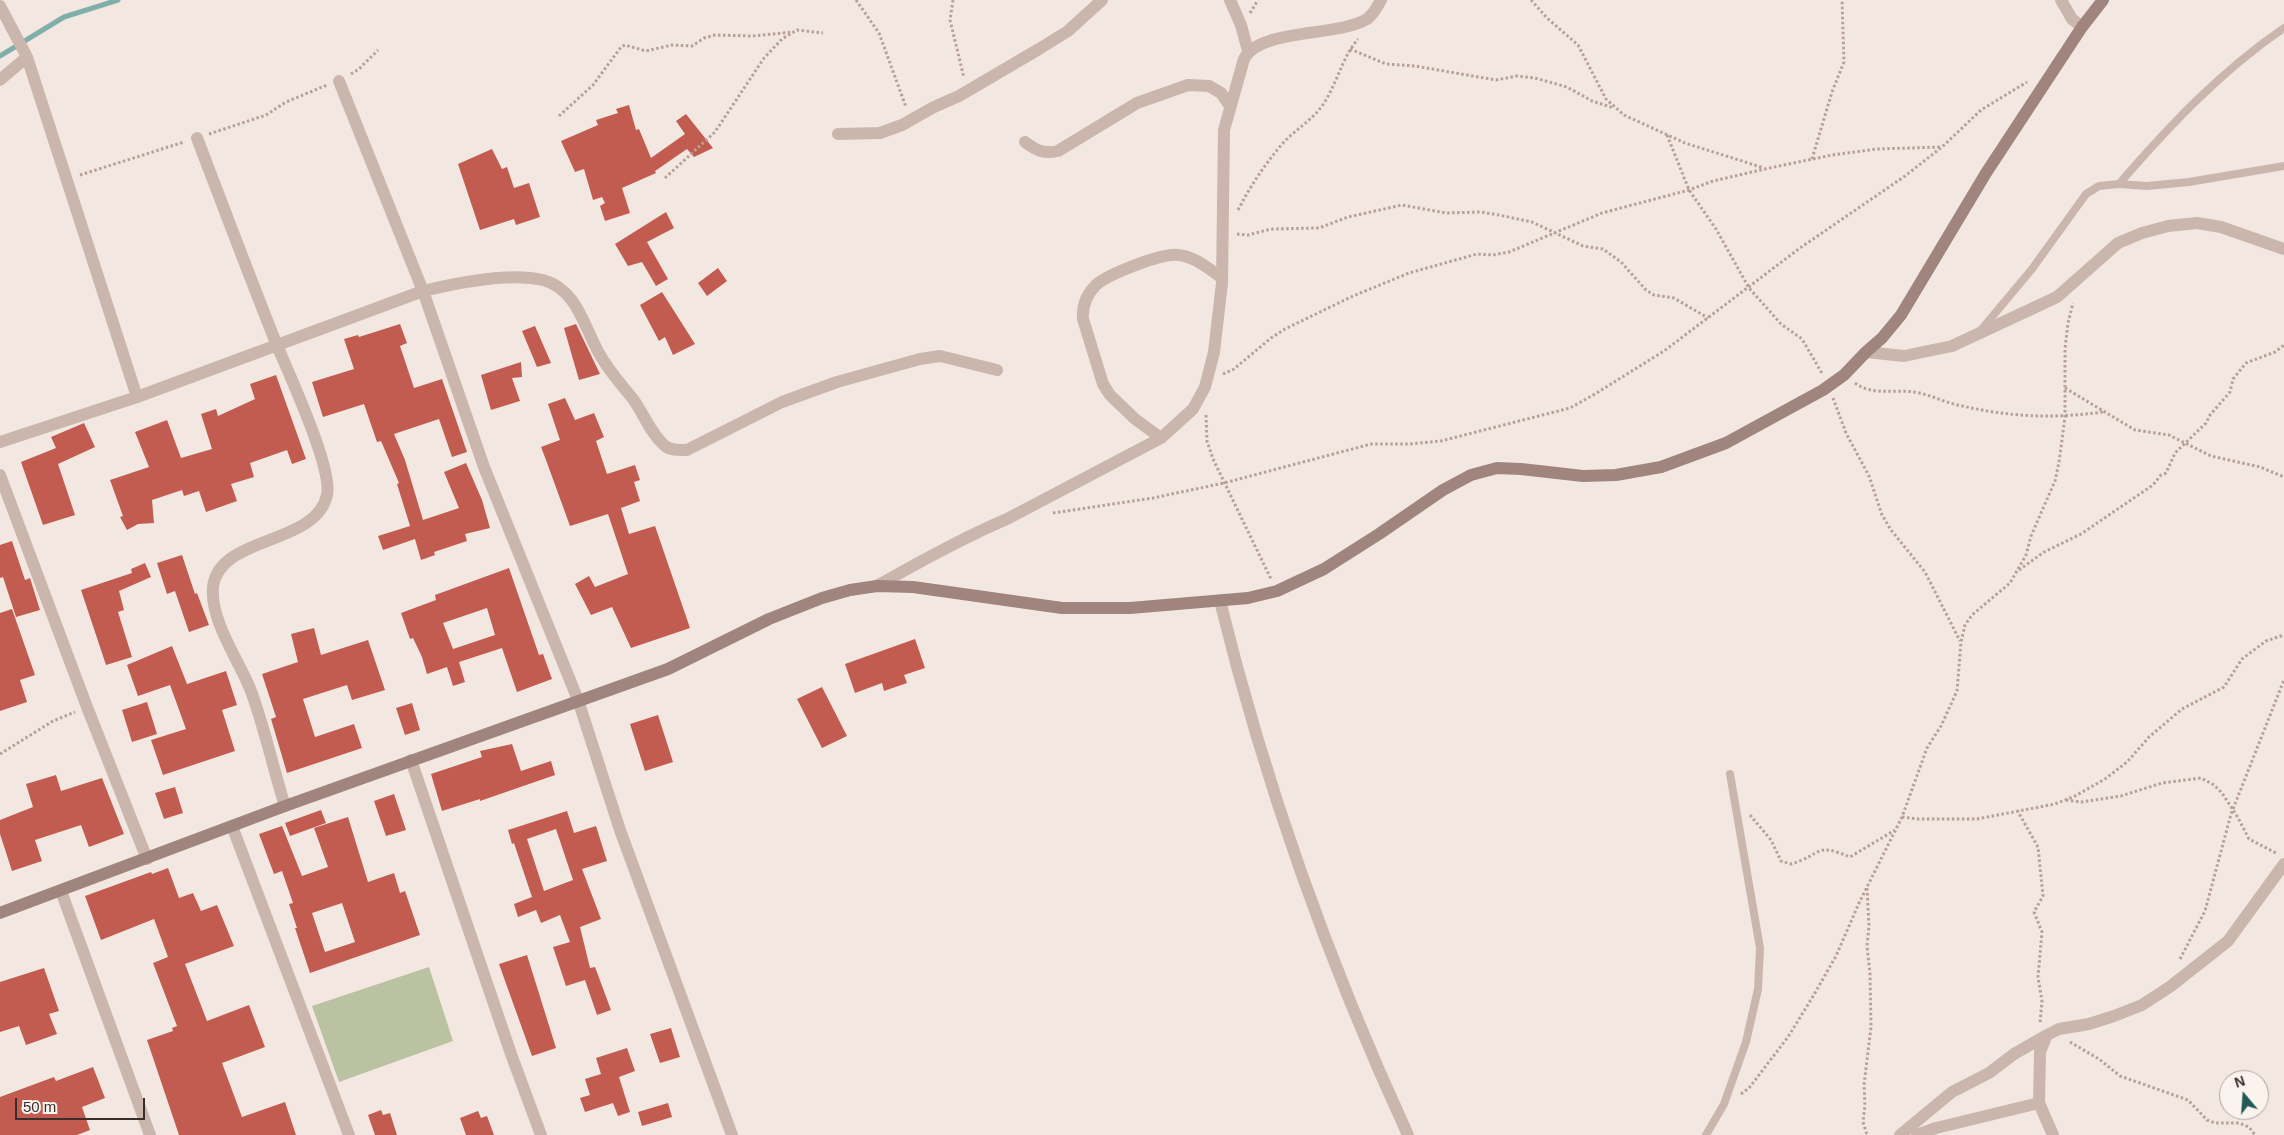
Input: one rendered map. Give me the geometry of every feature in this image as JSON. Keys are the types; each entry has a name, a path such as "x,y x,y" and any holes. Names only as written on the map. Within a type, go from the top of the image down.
{"street":[{"path":"838,134 880,133 892,130 968,91 1068,31 1102,0"},
{"path":"877,586 982,529 1007,520 1161,438 1193,409 1208,381 1214,352 1222,278 1224,236 1224,130 1248,51 1241,25 1230,0"},
{"path":"1248,51 1257,46 1297,35 1333,30 1357,23 1374,13 1381,0"},
{"path":"2062,0 2072,19 2082,27"},
{"path":"0,913 285,806 668,669 769,619 822,598 850,590 877,586 913,587 1062,608 1130,608 1248,598 1277,591 1324,569 1443,490 1471,475 1497,468 1583,476 1616,475 1661,467 1726,443 1830,386 1844,376 1882,338 1901,314 1986,173 2082,27 2103,0"},
{"path":"0,6 27,57 137,397"},
{"path":"0,80 27,57"},
{"path":"339,81 423,291 484,467 578,700 620,830 732,1135"},
{"path":"1025,142 1035,150 1046,154 1058,151 1137,103 1188,85 1209,86 1220,93 1230,106"},
{"path":"197,138 316,445 327,481 327,494 321,508 311,520 232,558 219,569 214,585 213,599 219,621 250,691 285,806"},
{"path":"1866,352 1904,356 1952,346 2057,297 2118,243 2142,233 2168,226 2197,223 2221,227 2284,249"},
{"path":"1161,438 1135,419 1110,395 1103,384 1083,319 1082,309 1087,296 1097,284 1146,260 1163,256 1178,254 1189,258 1206,266 1222,278"},
{"path":"0,442 137,397 423,291 457,283 487,279 543,280 568,295 578,308 599,353 612,375 634,400 654,434 666,447 675,450 687,450 782,402 837,382 920,359 940,356 998,370"},
{"path":"0,475 87,707 147,859"},
{"path":"1220,601 1255,735 1319,921 1379,1072 1408,1135"},
{"path":"411,760 508,1045 541,1135"},
{"path":"232,826 349,1135"},
{"path":"1900,1135 1952,1092 1984,1076 2049,1034 2114,1016 2142,1005 2172,986 2228,941 2283,859"},
{"path":"61,891 150,1135"},
{"path":"2049,1034 2042,1042 2040,1052 2039,1103 2053,1135"},
{"path":"1917,1135 1936,1128 2039,1103"}],"lane":[{"path":"2119,184 2162,134 2195,101 2251,50 2284,28"},
{"path":"1978,334 2032,269 2086,194 2099,186 2119,184 2147,186 2189,182 2284,166"},
{"path":"1706,1135 1724,1104 1746,1042 1758,990 1760,948 1730,774"}],"path":[{"path":"856,0 879,33 911,120"},
{"path":"953,0 950,20 955,47 968,91"},
{"path":"1531,0 1547,18 1578,45 1606,98 1624,115 1667,135 1719,155 1765,169"},
{"path":"1812,159 1832,92 1844,62 1842,0"},
{"path":"559,116 593,85 621,47 625,45 646,51 672,45 692,46 704,38 715,35 752,36 797,30 823,33"},
{"path":"665,178 715,132 764,58 792,32"},
{"path":"1236,214 1254,179 1284,142 1321,107 1332,90 1350,49 1360,37"},
{"path":"1350,49 1386,64 1415,66 1496,80 1516,76 1535,78 1567,86 1592,101 1615,108"},
{"path":"65,179 266,115 301,94 339,81 359,69 378,50"},
{"path":"1046,514 1153,498 1224,483 1371,444 1409,444 1441,441 1570,408 1664,350 1800,248 1905,176 1942,147 1981,110 2032,79"},
{"path":"1667,135 1689,190 1716,229 1748,288 1781,324 1802,339 1830,386 1837,411 1869,476 1882,515 1895,536 1925,572 1961,642"},
{"path":"1208,381 1234,369 1278,334 1353,296 1409,273 1462,257 1509,252 1602,213 1689,190 1713,181 1812,159 1877,149 1942,147"},
{"path":"1224,236 1248,235 1271,229 1319,228 1348,217 1402,205 1446,213 1481,212 1514,217 1532,222 1583,246 1603,249 1613,254 1646,290 1654,295 1674,298 1708,318"},
{"path":"1724,1104 1749,1088 1788,1037 1836,956 1867,886 1902,818 1927,748 1941,726 1957,692 1961,642 1965,625 1972,615 2000,593 2017,572 2026,555 2031,536 2055,481 2063,442 2066,340 2074,300"},
{"path":"2017,572 2044,552 2081,534 2154,485 2161,475 2166,473 2176,452 2199,432 2210,415 2230,392 2233,379 2246,363 2275,352 2284,345"},
{"path":"1844,376 1870,391 1915,392 1942,401 1984,411 2025,417 2065,417 2103,412"},
{"path":"2064,388 2135,430 2169,436 2211,456 2260,466 2284,477"},
{"path":"1206,413 1207,441 1224,483 1277,591"},
{"path":"1902,818 1960,820 2055,804 2065,800 2105,779 2138,752 2149,737 2182,709 2224,687 2242,659 2266,641 2284,635"},
{"path":"2177,963 2187,948 2205,911 2233,810 2284,680"},
{"path":"0,754 53,722 87,707"},
{"path":"2065,800 2080,802 2121,796 2162,783 2196,777 2214,785 2233,810 2249,839 2283,859"},
{"path":"1734,795 1771,840 1778,856 1785,863 1797,862 1824,848 1832,849 1850,857 1895,830"},
{"path":"2017,810 2038,847 2043,896 2034,912 2042,932 2038,978 2049,1034 2066,1039 2079,1049 2099,1059 2120,1076 2188,1100 2207,1120 2215,1123 2239,1123 2249,1127 2255,1135"},
{"path":"1867,886 1869,926 1867,946 1870,974 1871,1027 1864,1085 1865,1105 1863,1122 1868,1135"}],"green space":[{"path":"429,967 453,1041 339,1082 312,1006"}],"building":[{"path":"629,105 636,130 639,129 651,158 685,134 676,121 686,114 713,148 694,157 687,149 655,171 656,173 622,188 630,213 605,221 600,206 605,203 602,197 593,200 584,169 575,172 561,141 598,125 596,120 618,113 616,109"},
{"path":"492,149 502,169 507,167 514,188 529,183 540,217 516,225 514,219 480,230 458,164"},
{"path":"666,212 674,228 647,242 668,279 656,286 642,262 628,266 615,244"},
{"path":"718,268 727,281 707,296 698,283"},
{"path":"662,292 695,344 673,355 665,337 659,341 640,305"},
{"path":"400,324 407,343 400,346 414,388 442,379 467,452 452,457 439,419 394,434 405,460 423,520 459,508 444,472 466,463 482,500 490,528 465,534 467,541 434,552 435,555 421,560 415,539 383,550 378,536 410,526 397,484 399,483 381,441 377,442 364,404 323,417 312,382 354,369 344,339 358,335 359,337"},
{"path":"576,324 600,374 579,380 564,328"},
{"path":"535,326 551,363 537,367 522,331"},
{"path":"521,362 522,377 512,378 520,401 491,410 481,375"},
{"path":"276,375 306,459 292,464 287,450 250,463 254,477 231,484 237,501 206,512 199,491 184,496 182,490 152,500 154,523 138,524 127,530 120,517 123,516 110,480 149,467 135,432 167,420 181,458 212,449 201,414 216,409 218,416 255,399 250,384"},
{"path":"565,398 575,420 594,413 604,437 596,441 607,474 635,465 640,480 634,482 640,501 621,508 629,534 655,526 690,628 631,648 612,607 591,615 575,584 589,576 595,587 628,574 608,514 570,526 541,447 560,440 548,404"},
{"path":"84,423 95,447 58,464 75,515 43,525 21,462 56,448 51,437"},
{"path":"12,541 25,580 30,578 40,610 16,617 3,577 0,578 0,545"},
{"path":"182,555 195,594 197,593 209,625 189,632 175,591 167,594 157,563"},
{"path":"145,563 151,577 119,591 124,610 118,612 132,657 106,665 81,590 132,573 131,569"},
{"path":"509,568 539,655 543,654 552,679 517,692 502,648 459,662 465,682 453,686 447,667 427,674 422,657 413,638 410,639 401,613 436,600 435,595","holes":["487,608 495,635 453,649 443,623"]},
{"path":"12,609 35,675 20,680 27,702 0,711 0,613"},
{"path":"314,628 321,655 368,640 385,690 352,700 347,685 303,699 315,737 354,724 362,748 287,773 271,719 276,717 262,674 298,662 291,634"},
{"path":"915,639 925,668 904,675 907,683 884,691 882,683 855,693 845,664"},
{"path":"172,646 187,684 226,671 237,705 222,710 235,751 163,775 151,740 186,729 170,685 138,696 127,665"},
{"path":"822,687 847,736 822,748 797,699"},
{"path":"147,702 157,734 132,742 122,710"},
{"path":"412,703 420,730 405,735 396,708"},
{"path":"658,715 673,762 645,771 630,724"},
{"path":"512,744 521,771 551,761 555,775 480,801 480,799 442,811 431,774 482,757 480,751"},
{"path":"56,775 61,791 102,778 124,834 89,847 81,825 35,840 42,861 12,871 0,834 0,820 33,807 26,784"},
{"path":"175,787 183,813 164,819 155,793"},
{"path":"394,794 406,830 386,836 374,801"},
{"path":"321,810 326,823 290,836 285,823"},
{"path":"567,811 574,833 596,826 607,861 582,869 601,919 580,927 590,968 595,967 611,1010 597,1015 585,980 566,986 553,947 570,942 560,915 541,923 536,910 518,917 514,904 532,897 508,830","holes":["556,829 573,880 544,891 527,839"]},
{"path":"348,817 368,882 394,873 400,893 405,891 420,935 310,973 295,928 297,928 289,904 293,903 282,871 274,874 259,834 282,826 302,876 328,867 314,828","holes":["342,903 355,942 325,952 312,913"]},
{"path":"168,868 179,898 193,893 201,911 217,905 234,946 185,964 207,1021 249,1005 265,1047 222,1063 242,1117 285,1102 296,1135 179,1135 147,1040 173,1031 172,1028 177,1026 153,963 168,957 154,919 101,940 85,896 151,872 152,874"},
{"path":"527,955 556,1048 532,1056 499,964"},
{"path":"44,968 59,1011 49,1014 57,1034 26,1045 19,1026 0,1032 0,982"},
{"path":"671,1028 680,1057 660,1063 650,1034"},
{"path":"627,1048 635,1071 619,1077 630,1112 618,1116 613,1103 585,1112 580,1098 590,1095 585,1079 601,1074 596,1058"},
{"path":"93,1067 105,1098 82,1107 90,1130 77,1135 0,1135 0,1097 54,1077 56,1081"},
{"path":"668,1103 672,1117 642,1126 638,1112"},
{"path":"381,1110 383,1115 390,1113 397,1135 375,1135 368,1115"},
{"path":"478,1111 481,1118 487,1116 494,1135 466,1135 460,1118"}],"waterway":[{"path":"0,56 64,17 118,0"}]}
